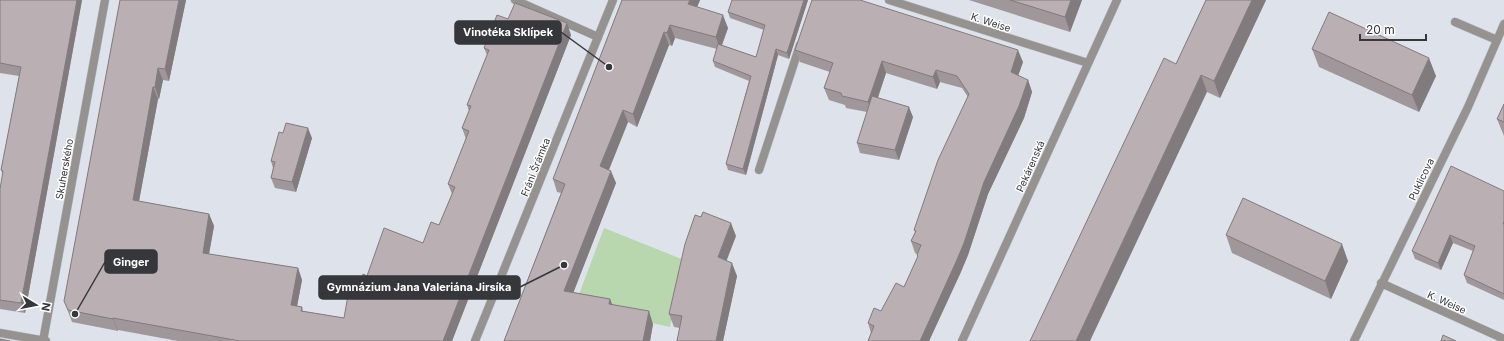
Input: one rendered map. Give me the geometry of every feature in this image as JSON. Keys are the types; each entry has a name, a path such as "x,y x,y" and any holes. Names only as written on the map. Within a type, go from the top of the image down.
{"street":[{"name":"Skuherského","path":"44,341 105,0"},
{"path":"515,0 598,37"},
{"name":"Fráni Šrámka","path":"475,341 613,0"},
{"name":"K. Weise","path":"889,0 1088,63"},
{"name":"Pekárenská","path":"962,341 1117,0"},
{"path":"1455,22 1496,40"},
{"name":"Puklicova","path":"1354,341 1468,106 1504,24"},
{"path":"759,170 802,37"},
{"name":"K. Weise","path":"1381,283 1504,339"},
{"path":"0,333 44,341"}],"green space":[{"path":"604,228 684,260 670,327 656,324 578,297"}],"building":[{"path":"0,0 77,0 21,303 0,300 0,189 3,171 1,170 21,67 0,63"},
{"path":"120,0 179,0 165,69 158,68 155,87 153,87 133,200 209,214 203,253 298,268 291,305 302,307 301,311 344,318 350,284 361,286 363,274 367,276 384,228 423,243 431,222 439,225 455,187 448,184 469,131 462,128 471,106 467,105 489,50 484,48 497,15 508,19 515,3 567,23 443,341 240,341 68,310 64,301"},
{"path":"622,0 690,0 688,4 723,15 716,37 670,25 667,33 664,32 633,114 623,110 600,166 611,171 564,291 610,299 609,304 649,311 643,341 504,341 565,184 553,179"},
{"path":"732,0 804,0 787,53 776,49 743,169 726,164 751,76 713,61 718,44 756,57 765,25 728,12"},
{"path":"812,0 860,0 1018,50 1011,72 1028,80 1019,106 984,182 964,243 920,341 868,341 874,326 868,323 874,308 881,311 896,283 904,287 918,256 917,255 921,245 911,241 916,231 914,230 938,160 969,94 957,76 936,70 933,77 882,61 868,102 842,96 841,93 824,88 833,63 795,50"},
{"path":"1010,0 1071,0 1065,17"},
{"path":"1206,0 1252,0 1214,81 1201,75 1076,341 1030,341 1164,58 1176,64"},
{"path":"1329,12 1429,58 1412,95 1312,49"},
{"path":"872,96 909,107 895,150 857,143"},
{"path":"1504,104 1504,122 1497,119"},
{"path":"286,123 308,128 292,182 271,178 275,162 271,161 279,132 283,133"},
{"path":"1451,166 1504,191 1504,294 1464,275 1475,246 1450,235 1438,263 1412,251"},
{"path":"1243,198 1342,244 1325,281 1226,235"},
{"path":"703,212 731,223 718,257 732,263 716,341 677,341 682,316 669,314 685,244 695,215 701,217"},
{"path":"1443,335 1456,341 1441,341"}],"place":[{"name":"Vinotéka Sklípek","path":"609,67"},
{"name":"Gymnázium Jana Valeriána Jirsíka","path":"564,265"},
{"name":"Ginger","path":"75,314"}]}
